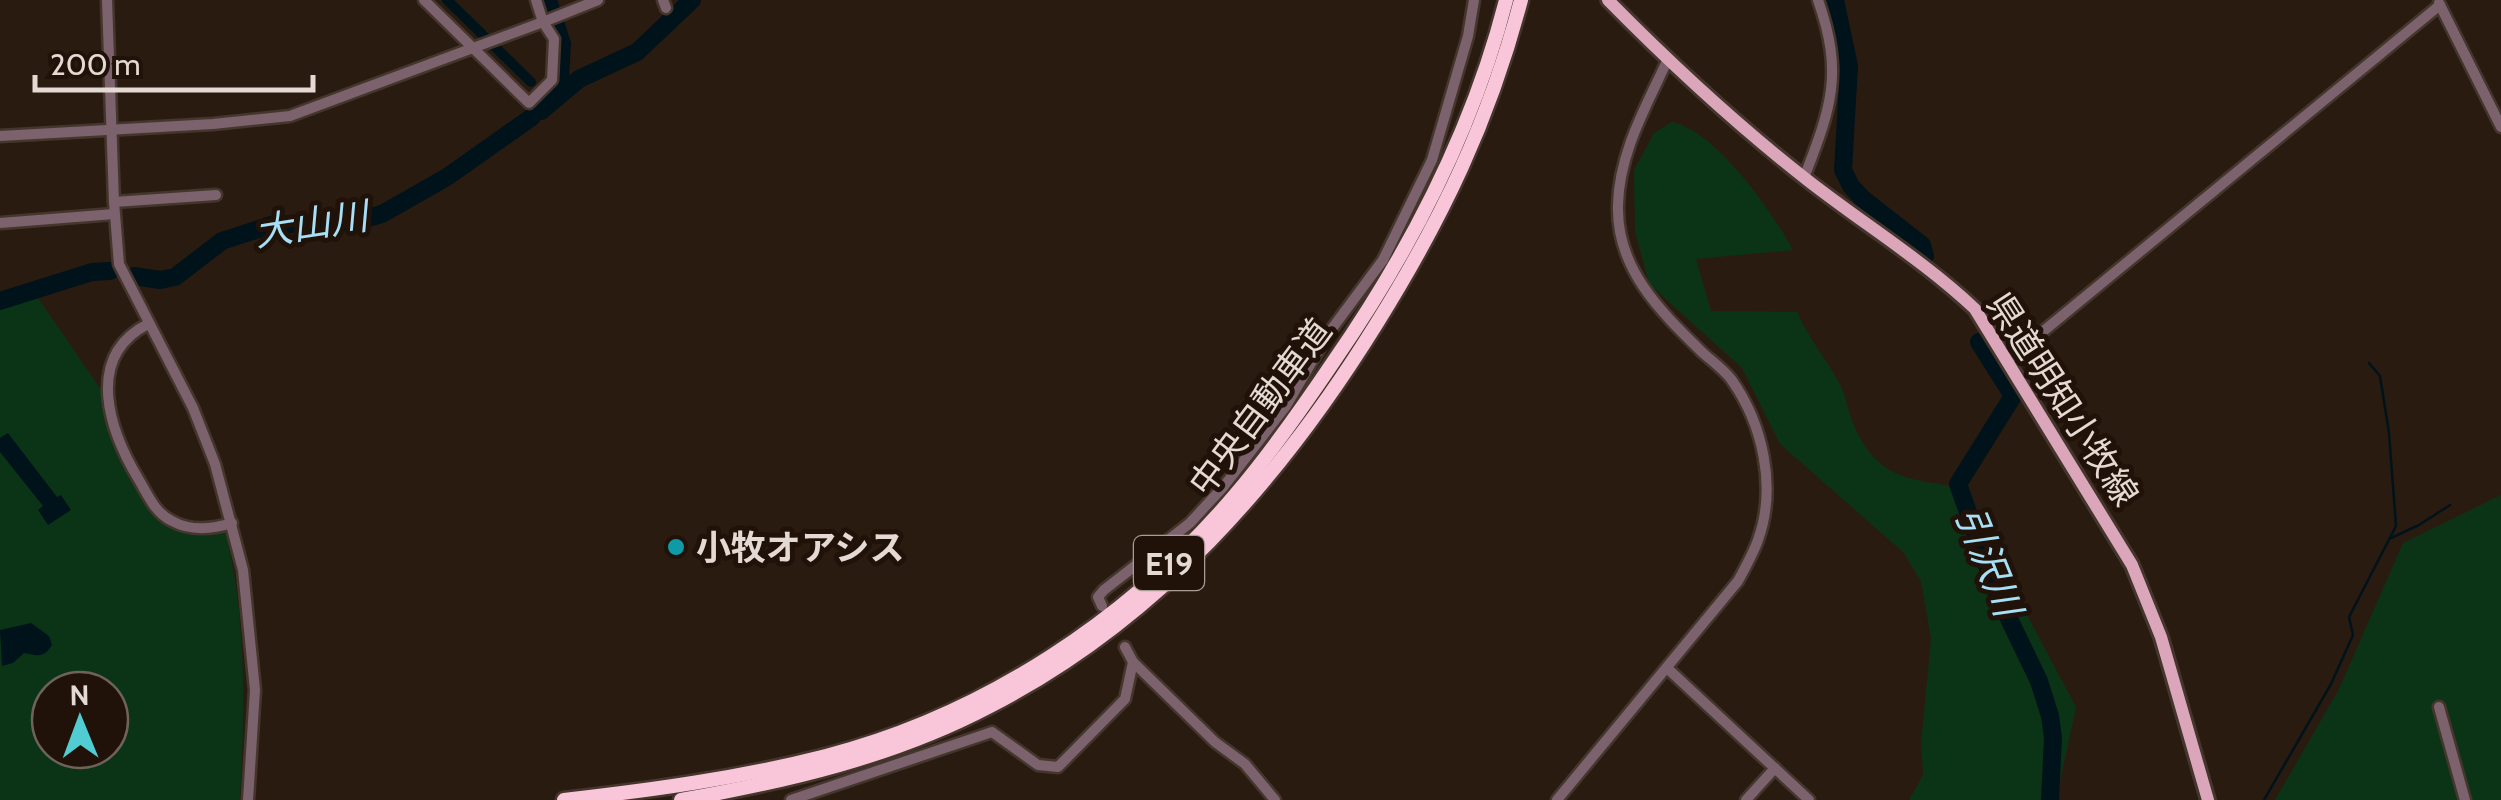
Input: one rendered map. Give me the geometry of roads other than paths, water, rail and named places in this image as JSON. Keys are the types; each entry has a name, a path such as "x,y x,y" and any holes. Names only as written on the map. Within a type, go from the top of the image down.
{"highway":[{"name":"中央自動車道","path":"564,800 759,772 829,756 885,737 950,710 1030,669 1127,601 1192,542 1236,494 1355,331 1450,158 1484,74 1506,0"},
{"name":"中央自動車道","path":"681,800 833,769 939,731 1037,680 1090,646 1168,584 1245,505 1292,448 1399,287 1465,166 1493,96 1521,0"}],"main road":[{"name":"県道明知小牧線","path":"1608,0 1667,61 1804,178 1975,309 2132,564 2161,637 2208,800"}],"street":[{"path":"108,0 119,264 193,408 216,464 246,587 254,706 248,800"},
{"path":"424,0 529,103 552,80 554,39 536,0"},
{"path":"0,136 290,116 475,50 598,0"},
{"path":"1100,602 1190,523 1224,486 1286,406 1328,334 1382,260 1432,160 1468,36 1474,0"},
{"path":"1804,178 1834,88 1832,49 1818,0"},
{"path":"2007,360 2439,3 2501,127"},
{"path":"1557,800 1738,581 1758,538 1767,500 1764,454 1752,415 1729,377 1651,300 1632,268 1622,239 1618,206 1631,138 1667,61"},
{"path":"114,202 216,195"},
{"path":"0,223 114,214"},
{"path":"148,324 132,332 117,354 109,377 112,428 157,510 189,528 232,523"},
{"path":"1125,647 1132,662 1214,742 1244,764 1275,800"},
{"path":"791,800 992,732 1038,764 1058,768 1125,699 1132,662"},
{"path":"1666,668 1809,800"},
{"path":"2439,707 2465,800"},
{"path":"1746,800 1775,768"}],"waterway":[{"path":"447,0 531,82"},
{"path":"548,0 562,44 559,96"},
{"name":"大山川","path":"541,111 579,79 637,52 692,0"},
{"name":"引沢川","path":"1835,0 1849,66 1843,170 1862,198 1922,245 1925,256"},
{"name":"大山川","path":"134,276 160,280 175,277 222,241 271,225 353,222 382,214 447,177 532,117"},
{"name":"大山川","path":"0,301 92,272 110,271"},
{"name":"引沢川","path":"1979,342 2013,396 1958,484 1997,594 2039,681 2050,716 2050,800"},
{"path":"2264,800 2331,684 2353,635 2349,617 2396,526 2380,376 2369,363"},
{"path":"2391,538 2450,505"}],"place":[{"name":"小牧オアシス","path":"676,547"}]}
